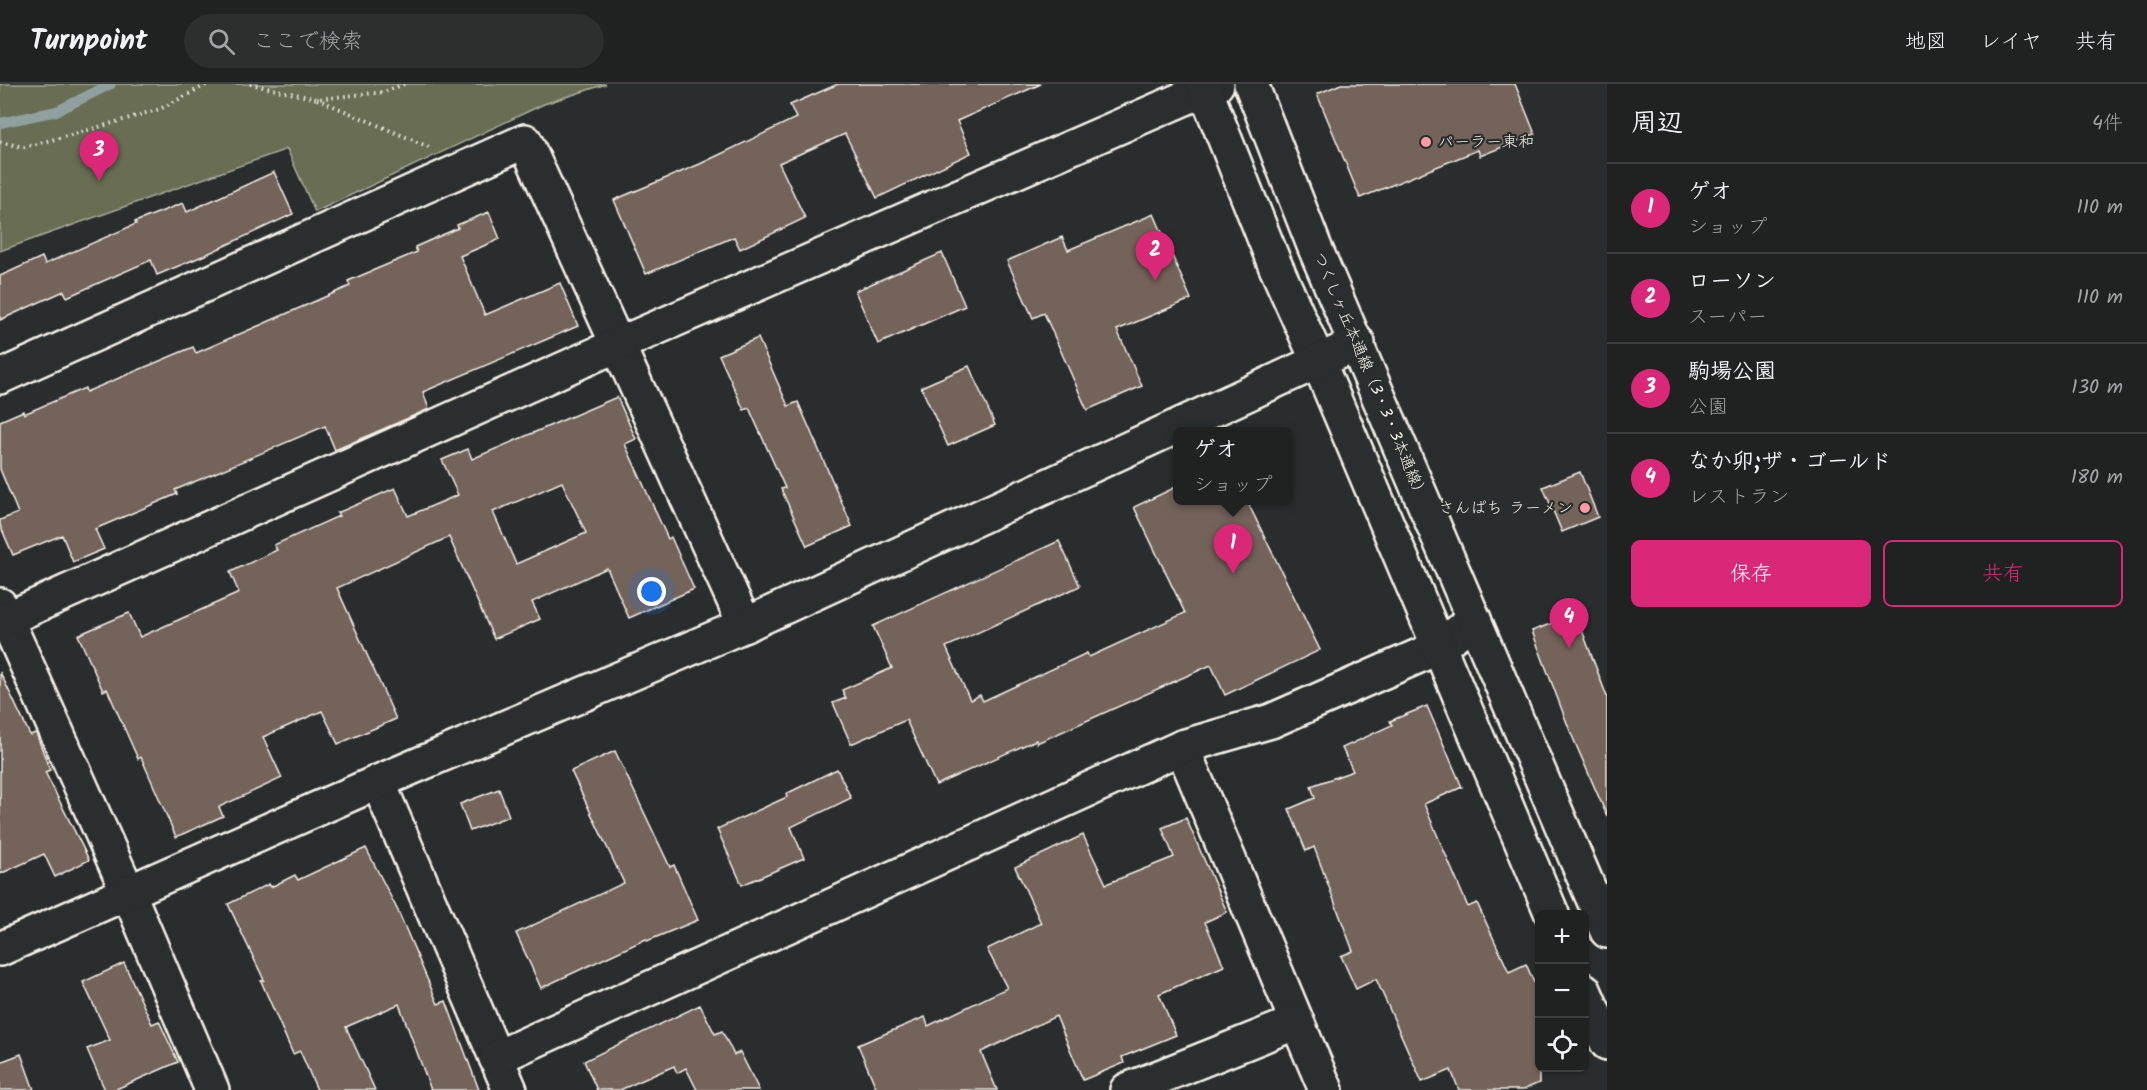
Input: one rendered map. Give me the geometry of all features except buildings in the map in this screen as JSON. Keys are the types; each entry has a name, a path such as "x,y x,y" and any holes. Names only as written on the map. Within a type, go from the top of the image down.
{"street":[{"name":"つくしヶ丘本通線（3・3・3本通線）","path":"1251,84 1315,248 1607,931"},
{"path":"212,1090 128,892 2,616 1209,86 1275,265 1318,361 1550,910"},
{"path":"0,377 525,141 745,625"},
{"path":"1175,427 1358,344"},
{"path":"0,949 378,782 745,625 1173,428"},
{"path":"496,1058 1182,747 1271,721 1438,647 1474,619"},
{"path":"1182,747 1326,1090"},
{"path":"378,782 510,1090"},
{"path":"1589,1002 1607,1043"},
{"path":"1127,1090 1297,1022"}],"path":[{"path":"0,142 24,147 82,132 160,109 208,84"},
{"path":"250,84 317,99 426,146 480,162"},
{"path":"317,99 384,92 404,84"}],"green space":[{"path":"0,84 606,84 544,104 315,212 287,149 0,251"}],"waterway":[{"path":"0,123 57,111 111,84"}],"place":[{"name":"パーラー東和","path":"1426,142"},
{"name":"駒場公園","path":"99,181"},
{"name":"ローソン","path":"1155,281"},
{"name":"さんぱち ラーメン","path":"1585,508"},
{"name":"ゲオ","path":"1233,574"},
{"name":"なか卯;ザ・ゴールド","path":"1569,648"}]}
